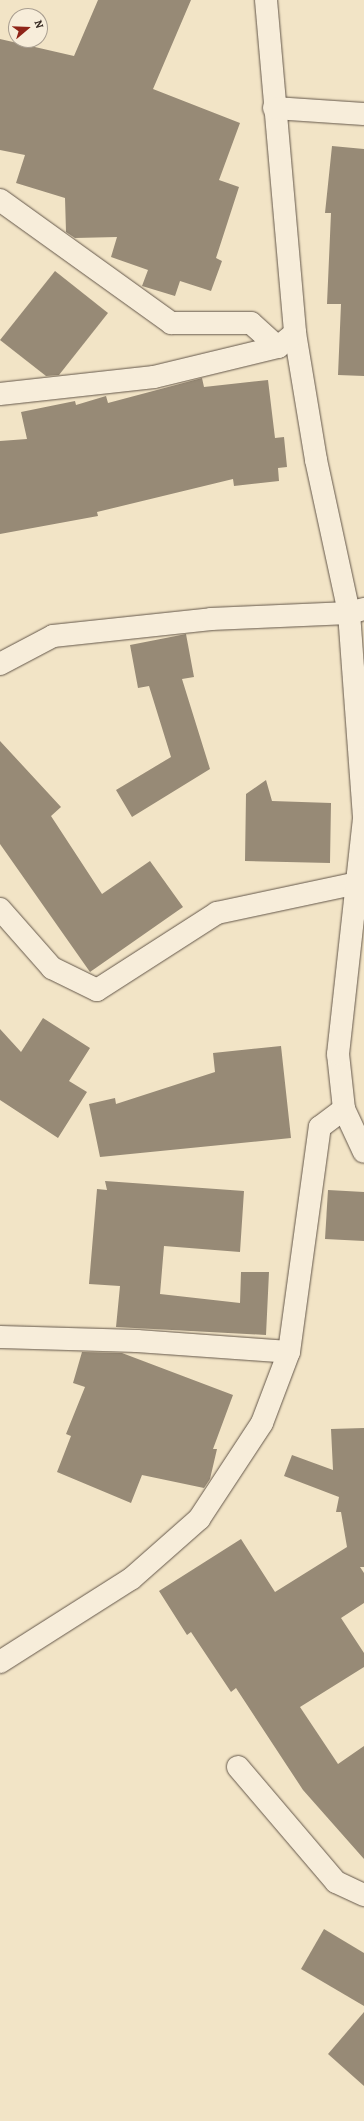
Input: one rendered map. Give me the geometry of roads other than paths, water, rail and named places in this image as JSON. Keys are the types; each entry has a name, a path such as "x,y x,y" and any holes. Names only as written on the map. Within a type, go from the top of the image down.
{"street":[{"path":"266,0 274,108 295,333 316,460 356,611 364,816 354,884 338,1054 344,1109 364,1152"},
{"path":"274,108 364,114"},
{"path":"0,200 171,323 251,323 278,347"},
{"path":"0,394 154,377 278,347 295,333"},
{"path":"0,664 53,636 211,619 356,611"},
{"path":"0,910 52,968 97,990 216,914 354,884"},
{"path":"0,1662 131,1579 199,1519 262,1422 289,1352 320,1127 344,1109"},
{"path":"0,1337 136,1341 289,1352"},
{"path":"238,1767 336,1882 364,1895"}]}
